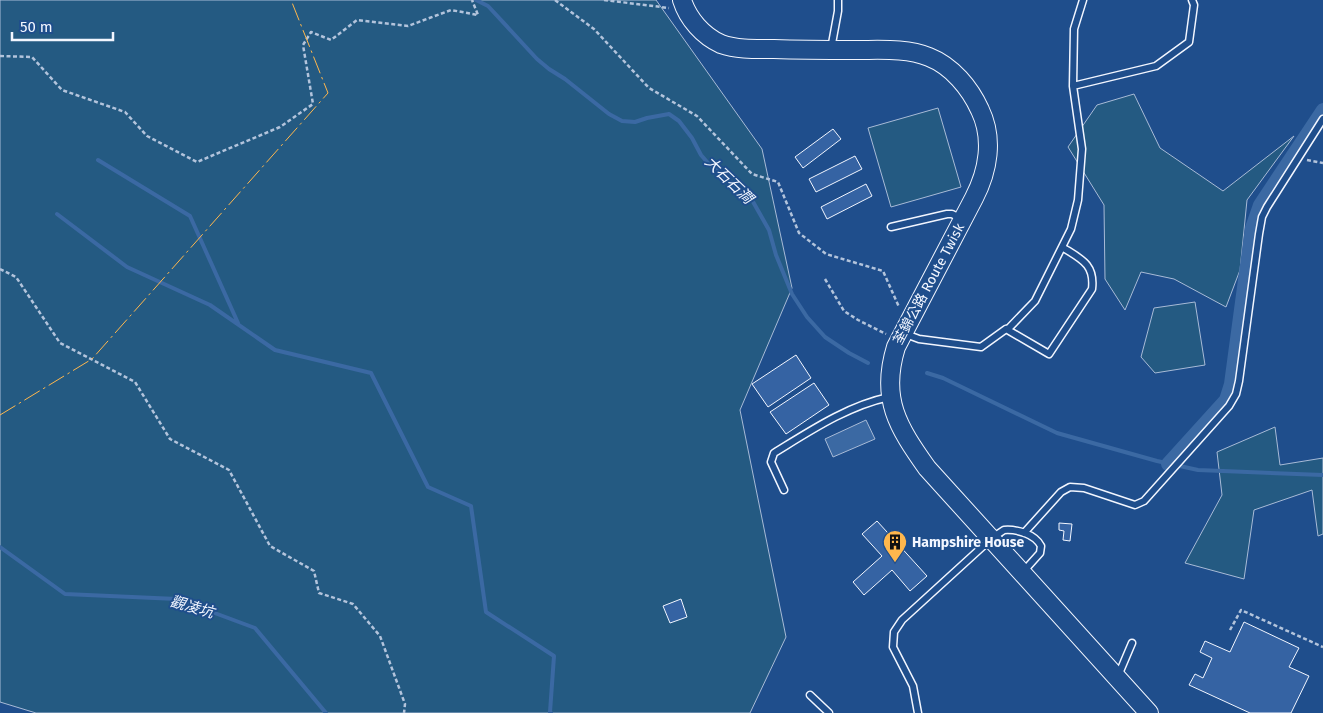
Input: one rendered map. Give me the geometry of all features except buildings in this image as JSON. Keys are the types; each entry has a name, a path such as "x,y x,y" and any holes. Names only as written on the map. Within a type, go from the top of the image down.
{"main road":[{"name":"荃錦公路 Route Twisk","path":"684,5 693,22 715,41 730,46 762,49 899,51 928,56 948,69 971,92 986,126 988,154 982,182 903,332 891,365 890,396 897,421 906,439 927,468 1149,713"}],"lane":[{"path":"831,50 838,0"},
{"path":"903,332 919,339 981,347 1009,328 1035,302 1071,230 1078,200 1082,149 1073,86 1074,29 1084,0"},
{"path":"1073,86 1156,66 1163,62 1190,42 1194,5 1192,0"},
{"path":"1024,533 1066,488 1084,488 1135,505 1144,502 1230,406 1240,381 1260,226 1267,207 1323,119"},
{"path":"891,227 947,214 963,219"},
{"path":"1006,329 1049,354 1092,289 1093,284 1091,269 1062,247"},
{"path":"784,490 771,462 774,453 868,401 890,396"},
{"path":"918,713 913,686 893,647 894,632 902,620 992,538 1004,530 1024,533 1038,540 1042,546 1040,553 1023,572"},
{"path":"1117,678 1132,643"},
{"path":"810,695 829,713"}],"path":[{"path":"0,56 32,57 62,90 124,112 147,136 197,162 280,127 313,104 303,45 311,32 331,40 357,20 408,26 450,10 478,15 472,0"},
{"path":"555,0 594,29 649,88 697,116 752,174 778,182 799,233 826,254 883,271 903,332"},
{"path":"604,0 684,5"},
{"path":"1298,158 1323,163"},
{"path":"0,269 16,277 60,343 136,382 170,439 229,470 270,546 314,571 319,593 354,604 380,636 405,704 404,713"},
{"path":"825,280 844,311 858,320 903,332"},
{"path":"1230,630 1241,610 1323,647"}],"shaded area":[{"path":"0,0 656,0 762,149 792,288 740,410 786,637 750,713 36,713 0,702"},
{"path":"1134,94 1160,148 1223,191 1294,136 1247,200 1240,270 1226,307 1174,279 1141,272 1125,310 1105,279 1104,205 1068,147 1097,105"},
{"path":"938,108 961,187 891,207 868,128"},
{"path":"1195,302 1205,365 1155,373 1141,357 1154,308"},
{"path":"866,420 875,439 833,457 825,439"},
{"path":"1275,427 1280,465 1323,458 1323,534 1318,536 1312,490 1254,510 1244,579 1185,563 1222,495 1217,452"}],"waterway":[{"name":"大石石澗","path":"476,0 488,6 537,59 609,114 622,121 635,122 669,114 679,121 708,163 752,200 769,230 776,255 792,294 807,317 825,337 868,363"},
{"path":"1168,464 1226,400 1231,384 1252,228 1260,205 1323,110"},
{"path":"98,160 190,216 238,323"},
{"path":"57,214 127,267 210,305 275,350 371,373 428,487 471,506 486,612 554,656 551,713"},
{"path":"927,373 943,378 1057,433 1157,461 1198,470 1323,475"},
{"name":"觀凌坑","path":"0,547 65,594 177,599 255,628 326,713"}],"power":[{"path":"0,415 92,359 328,93 291,0"}],"place":[{"name":"Hampshire House","path":"895,563"}]}
